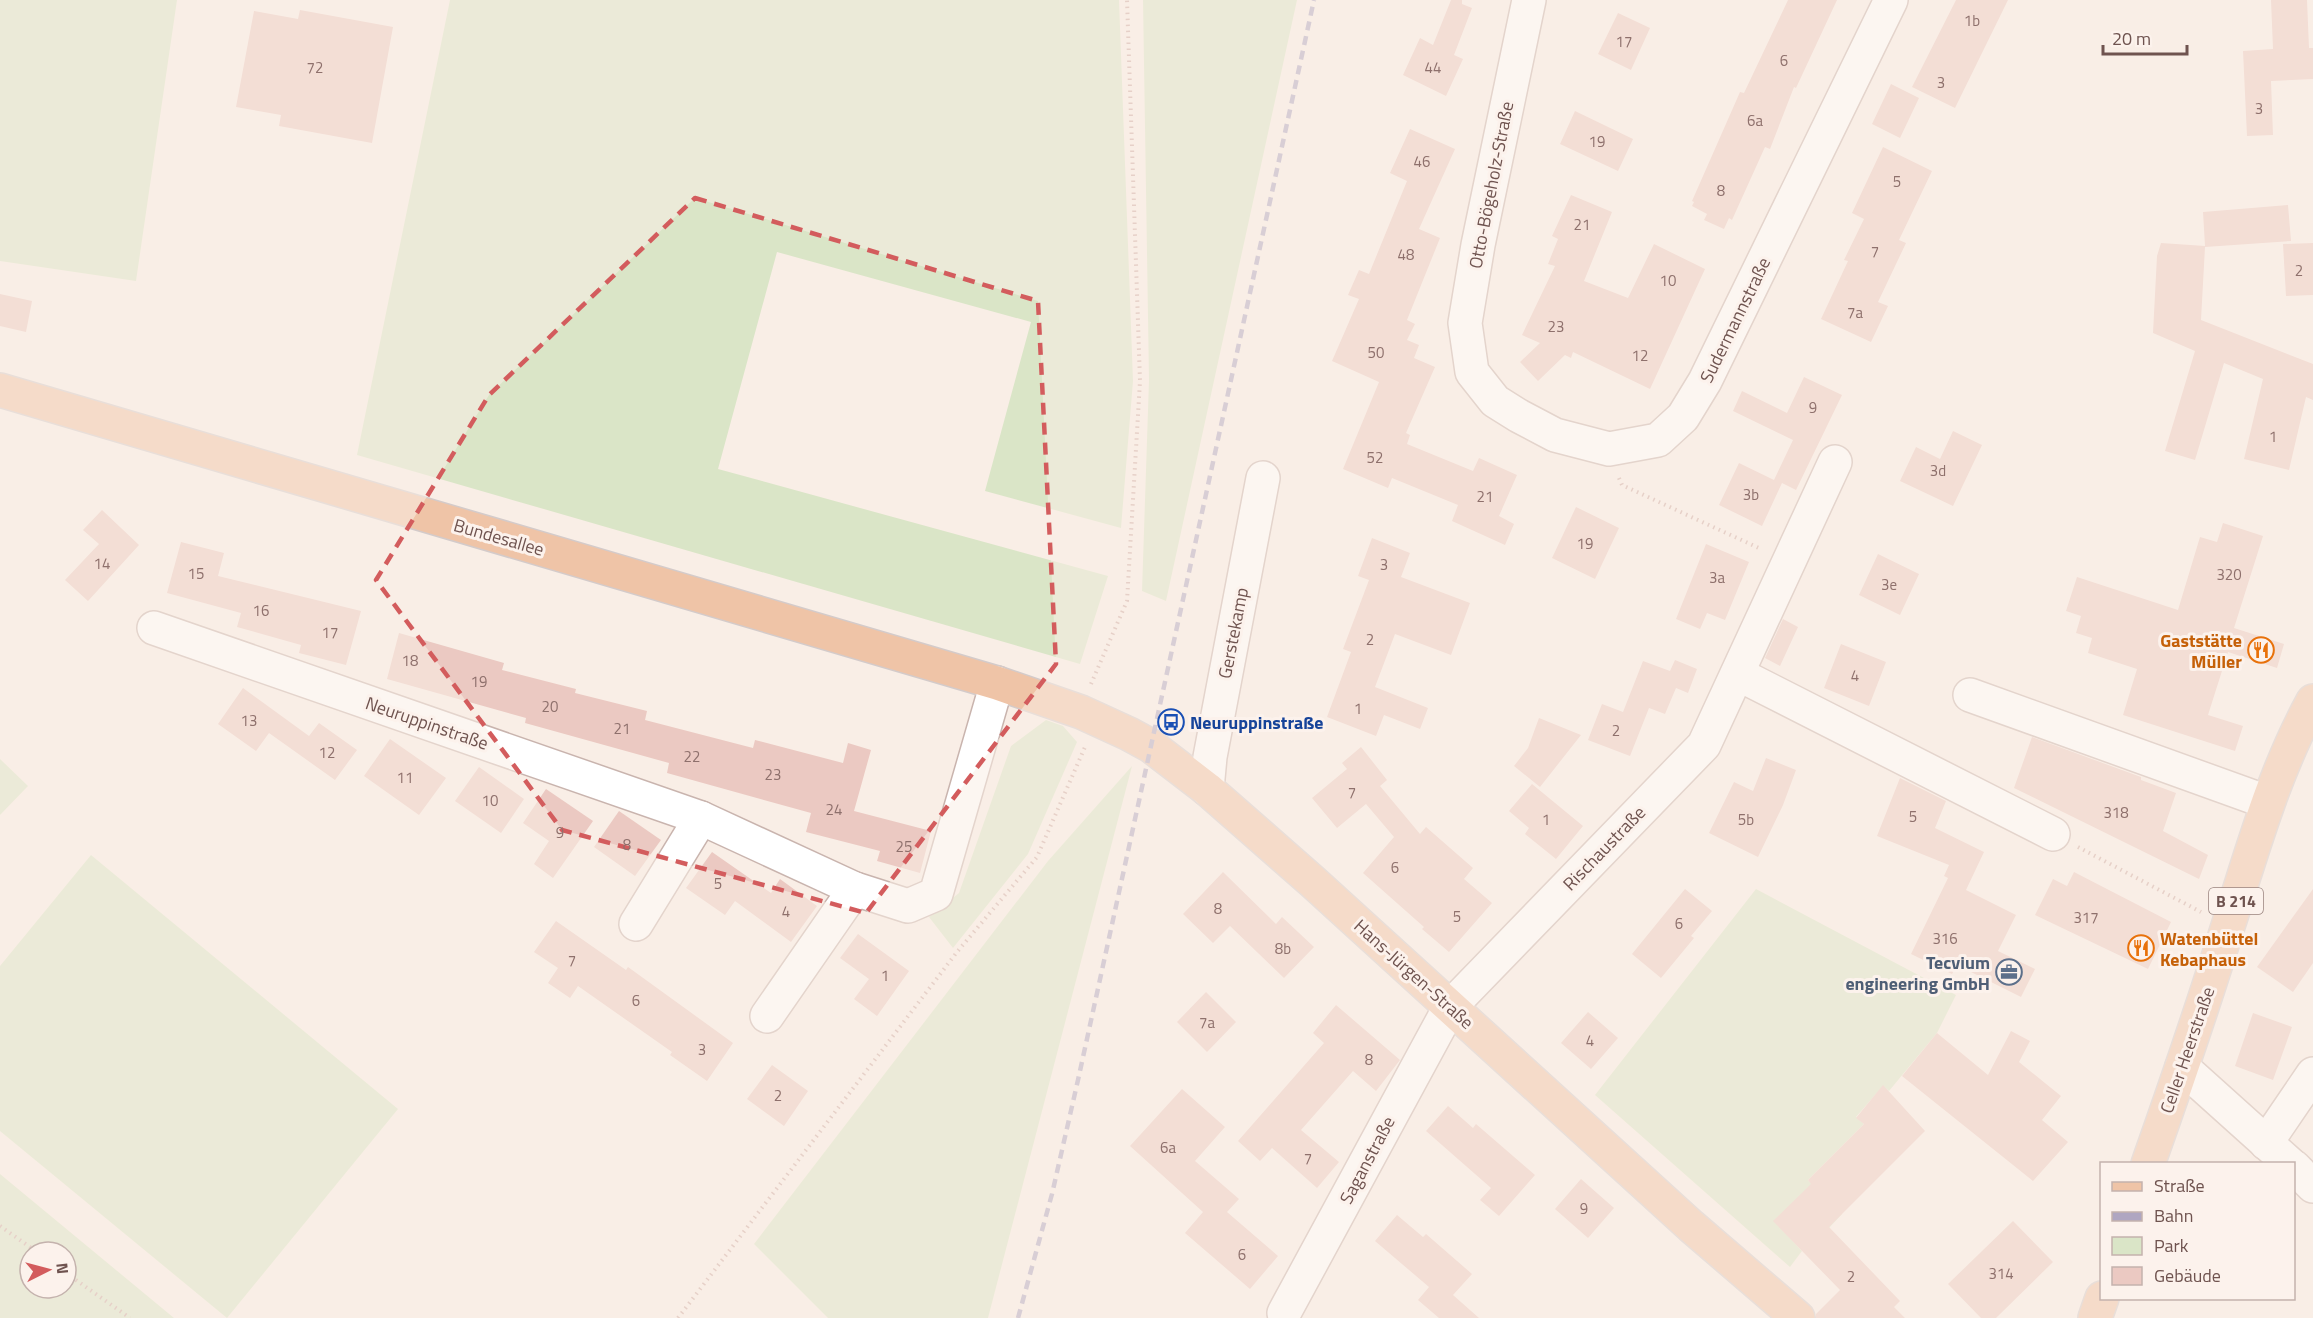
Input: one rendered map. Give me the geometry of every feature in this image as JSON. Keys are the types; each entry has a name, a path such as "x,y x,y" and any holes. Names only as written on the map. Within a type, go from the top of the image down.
{"main road":[{"name":"Bundesallee","path":"0,390 997,683"},
{"name":"Hans-Jürgen-Straße","path":"997,683 1093,705 1207,789 1691,1226 1798,1318"},
{"name":"Celler Heerstraße","path":"2149,1162 2268,802 2295,735 2313,701"},
{"path":"2095,1318 2102,1300"}],"street":[{"name":"Otto-Bögeholz-Straße","path":"1472,372 1465,323 1478,245 1529,0"},
{"name":"Sudermannstraße","path":"1472,372 1495,401 1555,435 1609,449 1658,440 1683,417 1705,381 1891,0"},
{"name":"Rischaustraße","path":"1450,1007 1704,745 1835,462"},
{"name":"Gerstekamp","path":"1207,789 1212,746 1263,478"},
{"name":"Neuruppinstraße","path":"154,628 701,818 855,888 908,906 936,894 997,683"},
{"path":"1738,674 2052,834"},
{"path":"1970,695 2268,802"},
{"path":"636,924 701,818"},
{"path":"767,1016 855,888"},
{"name":"Saganstraße","path":"1284,1313 1450,1007"},
{"path":"2182,1067 2278,1153 2313,1074"},
{"path":"2295,1168 2313,1186"}],"path":[{"path":"678,1318 957,952 1037,857 1093,705 1127,601 1140,381 1127,0"},
{"path":"1609,449 1622,485 1789,562"},
{"path":"2052,834 2228,927"},
{"path":"0,1226 20,1240"},
{"path":"78,1281 130,1318"}],"highlighted area":[{"path":"695,198 1038,301 1056,664 866,913 562,830 376,580 489,395"}],"green space":[{"path":"0,0 177,0 136,281 0,261"},
{"path":"450,0 1119,0 1133,381 1121,528 985,491 1031,322 777,252 718,469 1108,576 1080,664 357,455"},
{"path":"1143,0 1297,0 1166,601 1142,591 1149,380"},
{"path":"1046,720 1063,726 1077,742 1028,854 953,948 929,917 959,893 1011,746"},
{"path":"0,759 28,786 0,815"},
{"path":"1132,766 988,1318 828,1318 754,1244 1048,861"},
{"path":"91,855 398,1109 227,1318 0,1131 0,966"},
{"path":"1756,889 1956,995 1937,1033 1889,1091 1883,1086 1856,1117 1864,1124 1808,1180 1842,1214 1829,1228 1774,1221 1802,1251 1790,1267 1595,1095"},
{"path":"0,1174 174,1318 0,1318"}],"building":[{"path":"1451,0 1462,0 1462,4 1472,8 1454,55 1463,59 1446,96 1403,75 1420,38 1433,45"},
{"path":"1788,0 1837,0 1796,88 1794,87 1770,149 1765,147 1732,220 1729,218 1724,229 1704,220 1707,214 1692,206 1694,202 1692,201 1740,92 1744,93"},
{"path":"1956,0 2008,0 1955,108 1912,87"},
{"path":"2271,0 2307,0 2309,48 2313,48 2313,79 2271,81 2273,135 2247,136 2243,51 2273,49"},
{"path":"300,10 393,27 372,143 279,126 281,115 236,107 254,11 298,19"},
{"path":"1618,13 1650,28 1631,70 1598,54"},
{"path":"1891,84 1919,98 1900,138 1872,124"},
{"path":"1575,111 1633,139 1618,171 1560,144"},
{"path":"1410,129 1455,149 1419,229 1440,238 1407,320 1415,324 1407,340 1419,345 1414,358 1435,367 1406,433 1410,435 1407,444 1473,471 1479,458 1517,475 1499,516 1514,524 1505,545 1452,521 1458,505 1392,478 1388,488 1343,469 1379,382 1332,361 1359,299 1348,295 1359,270 1369,274 1407,181 1390,173"},
{"path":"1883,147 1932,171 1899,240 1906,243 1878,302 1888,306 1871,342 1821,319 1848,261 1844,260 1864,219 1852,213"},
{"path":"1571,195 1612,212 1584,281 1628,298 1654,244 1705,269 1650,389 1573,352 1571,358 1565,355 1538,381 1520,362 1540,343 1522,335 1555,266 1548,264 1558,239 1552,236"},
{"path":"2288,205 2291,241 2205,247 2201,320 2313,364 2313,400 2306,397 2289,470 2244,459 2263,379 2224,363 2195,460 2165,451 2195,351 2153,333 2157,256 2161,243 2205,246 2203,212"},
{"path":"2313,243 2313,295 2286,296 2283,244"},
{"path":"0,294 32,301 26,332 0,326"},
{"path":"1804,377 1842,395 1796,490 1782,483 1762,526 1719,505 1739,463 1774,480 1793,440 1733,411 1742,391 1787,413"},
{"path":"1953,431 1982,445 1953,506 1900,481 1916,447 1940,459"},
{"path":"1576,507 1619,528 1595,579 1552,558"},
{"path":"102,510 139,545 88,601 65,580 99,544 83,530"},
{"path":"2223,523 2263,536 2234,628 2284,644 2277,668 2228,652 2208,715 2243,726 2235,751 2123,715 2137,669 2088,653 2092,638 2076,633 2081,616 2066,611 2077,577 2178,610 2200,537 2217,542"},
{"path":"1372,538 1410,553 1401,577 1470,603 1451,655 1395,634 1375,687 1428,708 1420,729 1384,715 1376,736 1327,717 1351,652 1343,649 1369,580 1358,576"},
{"path":"181,542 224,553 218,576 361,611 346,665 299,653 301,645 237,627 241,613 167,593"},
{"path":"1706,544 1749,562 1725,620 1707,613 1700,629 1676,619"},
{"path":"1878,554 1919,574 1900,615 1859,595"},
{"path":"1783,619 1798,627 1780,666 1765,658"},
{"path":"399,633 504,663 502,670 576,689 575,693 647,711 645,720 753,748 755,740 843,763 848,743 871,750 854,811 931,831 920,873 877,861 880,851 806,832 811,813 667,773 669,763 525,723 526,718 387,679"},
{"path":"1841,644 1886,662 1869,706 1824,688"},
{"path":"1675,660 1697,669 1688,693 1676,688 1665,714 1649,708 1630,756 1588,740 1602,704 1623,712 1643,661 1670,671"},
{"path":"243,688 309,736 319,723 357,750 335,780 269,733 256,751 218,724"},
{"path":"1539,718 1581,735 1540,787 1514,766 1528,748"},
{"path":"2032,737 2141,777 2141,780 2176,793 2163,831 2208,855 2199,879 2014,788"},
{"path":"390,739 446,778 419,815 364,776"},
{"path":"1361,747 1387,780 1380,786 1420,834 1426,827 1473,868 1464,879 1492,903 1449,952 1363,873 1394,837 1366,804 1337,828 1312,798 1347,769 1342,763"},
{"path":"1766,758 1796,770 1783,805 1758,857 1709,833 1734,782 1753,791"},
{"path":"479,767 524,799 501,833 455,801"},
{"path":"1900,778 1946,801 1935,828 1984,852 1966,890 2016,915 1998,951 2035,969 2021,997 1957,965 1952,974 1911,954 1948,878 1944,876 1949,865 1877,836"},
{"path":"1532,784 1583,826 1556,859 1525,834 1529,828 1509,811"},
{"path":"546,789 593,821 553,878 534,864 549,841 523,823"},
{"path":"619,811 661,840 635,876 594,847"},
{"path":"712,852 771,893 780,879 817,906 791,942 735,901 725,915 686,888"},
{"path":"1223,872 1276,924 1282,917 1314,947 1284,978 1230,926 1213,943 1183,914"},
{"path":"2074,872 2171,922 2148,969 2035,915 2053,879 2067,886"},
{"path":"1685,889 1712,911 1691,936 1694,938 1661,978 1632,954"},
{"path":"2313,889 2313,963 2293,992 2257,967"},
{"path":"556,921 626,970 628,967 733,1043 707,1081 670,1055 672,1052 578,986 570,998 548,983 558,968 534,952"},
{"path":"858,934 909,971 877,1016 854,999 869,979 840,958"},
{"path":"1206,992 1236,1022 1207,1052 1177,1022"},
{"path":"1336,1005 1400,1060 1376,1091 1353,1071 1301,1130 1339,1162 1317,1188 1272,1148 1260,1161 1238,1141 1324,1043 1313,1033"},
{"path":"1588,1012 1618,1038 1591,1069 1561,1043"},
{"path":"2253,1013 2292,1027 2273,1080 2235,1066"},
{"path":"2011,1031 2030,1041 2019,1062 2061,1096 2042,1120 2068,1142 2033,1181 1902,1076 1937,1033 1988,1075"},
{"path":"772,1065 808,1091 784,1126 747,1099"},
{"path":"1883,1085 1925,1131 1829,1227 1900,1301 1894,1307 1905,1318 1816,1318 1816,1314 1840,1290 1773,1221 1811,1184 1808,1180 1864,1124 1856,1118"},
{"path":"1182,1089 1225,1127 1195,1161 1239,1199 1227,1212 1278,1256 1250,1289 1185,1233 1203,1212 1130,1146"},
{"path":"1448,1106 1473,1128 1476,1124 1535,1175 1499,1216 1480,1200 1491,1188 1426,1131"},
{"path":"1581,1179 1614,1208 1588,1238 1555,1209"},
{"path":"1397,1215 1423,1237 1426,1234 1472,1274 1453,1295 1479,1318 1439,1318 1418,1300 1429,1287 1375,1241"},
{"path":"2013,1221 2053,1262 1996,1318 1981,1318 1948,1284"}],"railway":[{"path":"1018,1318 1052,1194 1078,1080 1314,0"}],"place":[{"name":"Gaststätte Müller","path":"2261,650"},
{"name":"Neuruppinstraße","path":"1171,722"},
{"name":"Watenbüttel Kebaphaus","path":"2141,948"},
{"name":"Tecvium engineering GmbH","path":"2009,972"}]}
